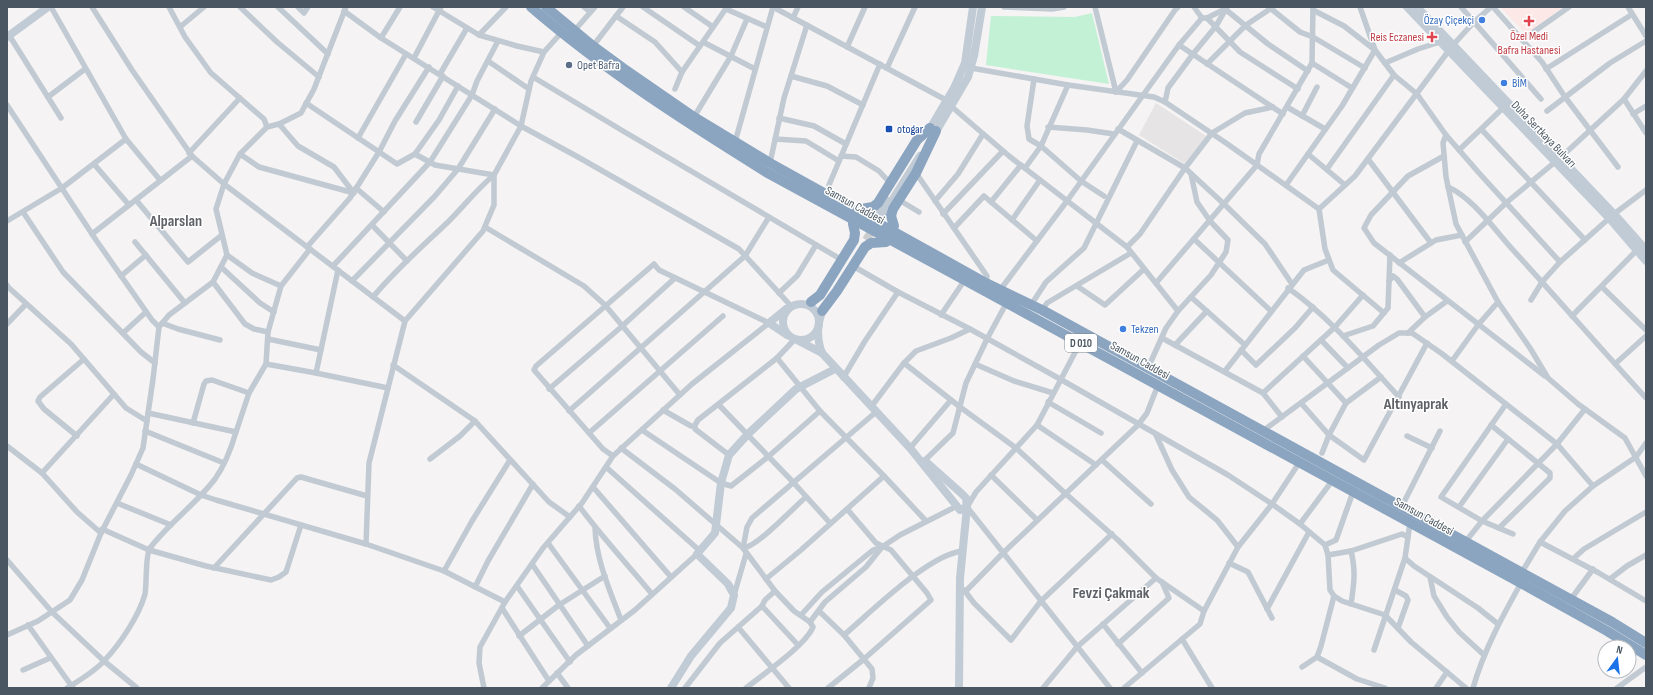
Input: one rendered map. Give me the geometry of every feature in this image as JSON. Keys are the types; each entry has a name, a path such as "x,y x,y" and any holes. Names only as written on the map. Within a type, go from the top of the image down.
{"highway":[{"name":"Samsun Caddesi","path":"531,7 561,33 654,101 689,124 985,286 1007,302 1521,583 1607,631 1646,655"},
{"name":"Samsun Caddesi","path":"546,7 593,46 694,116 735,142 768,167"},
{"path":"861,208 873,207 878,203 917,140 933,129"},
{"path":"894,226 891,216 898,200 916,173 933,129"},
{"path":"779,163 894,226 973,270 985,286 962,284 778,183 768,167 779,163"},
{"path":"807,303 820,295 854,240 854,224"},
{"path":"822,311 837,292 865,247 871,243 886,242"},
{"name":"Samsun Caddesi","path":"985,286 1000,290 1042,310 1466,541 1612,622 1646,643"}],"main road":[{"path":"8,36 48,7"},
{"path":"880,213 933,129 965,63 973,7"},
{"path":"933,129 952,107 968,77 982,7"},
{"name":"Duha Sertkaya Bulvarı","path":"1407,7 1440,42 1451,48 1611,216 1646,250"},
{"name":"Duha Sertkaya Bulvarı","path":"1417,7 1503,108 1557,160"},
{"name":"Duha Sertkaya Bulvarı","path":"1611,216 1646,261"},
{"path":"822,353 818,337 822,311 863,239 823,297 817,301 791,306 769,323 793,338 822,353 843,378 910,448 966,498 967,507 959,582 959,688"},
{"path":"791,306 786,310 783,322 787,333 793,338 803,340 814,335 819,324 817,313 807,303"},
{"path":"671,688 691,656 731,608 734,595 728,584 698,553 713,537 717,526 721,483 729,455 748,434 799,387 835,369"},
{"path":"924,462 960,510 967,507"}],"street":[{"path":"51,7 126,139 160,180"},
{"path":"92,7 132,70 190,154 224,184 404,321"},
{"path":"169,7 180,27 211,73 264,119 267,127"},
{"path":"180,27 204,7"},
{"path":"240,7 277,42 319,77"},
{"path":"278,7 328,54"},
{"path":"298,7 304,13 308,7"},
{"path":"381,38 400,7"},
{"path":"433,7 440,9 479,35 544,52"},
{"path":"479,35 506,7"},
{"path":"584,7 590,12"},
{"path":"574,31 595,7"},
{"path":"593,46 623,7"},
{"path":"643,7 701,44 731,56 755,69"},
{"path":"684,7 713,27"},
{"path":"735,142 773,7 946,100 952,107 1003,151 1126,247 1178,311"},
{"path":"793,18 798,7"},
{"path":"848,47 865,7"},
{"path":"1004,7 1052,9 1064,7"},
{"path":"1095,7 1116,92"},
{"path":"1116,92 1127,80 1178,7"},
{"path":"1194,7 1204,18 1216,26 1240,52 1298,89"},
{"path":"1286,185 1325,130 1375,50 1360,7"},
{"path":"1461,7 1541,99"},
{"path":"1319,209 1355,176 1451,48 1474,22 1492,7 1546,69 1565,98 1618,167"},
{"path":"1522,40 1568,7"},
{"path":"1628,7 1646,36"},
{"path":"675,89 682,72 726,8 767,27"},
{"path":"887,68 913,8"},
{"path":"1000,290 1067,201 1179,45 1204,18 1227,8"},
{"path":"1227,8 1268,44 1308,71"},
{"path":"1165,102 1168,88 1216,26 1227,8"},
{"path":"1207,64 1246,25 1272,8 1297,30 1313,37 1365,68"},
{"path":"281,286 252,273 227,255 216,209 224,184 240,154 267,127 279,124 301,113 319,77 345,9 381,38 521,126 578,156 739,249 791,306"},
{"path":"414,58 440,9"},
{"path":"1156,283 1257,165 1259,154 1312,64 1313,9 1344,26 1375,50 1394,75 1417,94 1446,135 1560,262"},
{"path":"1546,69 1632,15"},
{"path":"616,16 655,42 682,72"},
{"path":"694,116 731,56 747,19"},
{"path":"768,167 779,118 807,25"},
{"path":"416,122 467,28"},
{"path":"373,297 386,281 450,220 481,185 494,175 521,126 533,76 544,52 561,33"},
{"path":"8,36 61,118"},
{"path":"316,373 335,268 430,162 472,94 477,81 498,41"},
{"path":"1548,111 1610,63 1646,41"},
{"path":"1385,63 1418,49 1440,42"},
{"path":"1179,45 1283,114"},
{"path":"358,138 406,54"},
{"path":"488,61 529,89"},
{"path":"829,186 880,64"},
{"path":"1312,64 1352,88"},
{"path":"28,625 70,687 87,676 104,661 128,630 141,606 145,592 149,550 215,479 229,454 249,393 266,364 268,332 281,286 308,248 355,190 379,152 395,121 429,67"},
{"path":"971,68 1068,85 1154,97 1165,102 1212,133 1319,209 1325,249 1333,270 1384,313"},
{"path":"48,97 85,69"},
{"path":"1465,242 1488,222 1506,203 1590,131 1624,99 1646,71"},
{"path":"1326,169 1394,75"},
{"path":"533,76 623,131 842,260"},
{"path":"791,76 827,86 863,105"},
{"path":"1034,79 1027,126 1029,139 1104,196"},
{"path":"991,202 1040,146 1068,85"},
{"path":"306,103 397,164 416,154 439,120 458,86"},
{"path":"1302,116 1317,87"},
{"path":"92,234 136,200 190,154 240,98"},
{"path":"1624,99 1646,133"},
{"path":"7,105 92,234 146,312 160,325 220,340"},
{"path":"1633,114 1646,106"},
{"path":"1126,247 1140,234 1185,168 1212,133 1246,113 1273,107"},
{"path":"1288,107 1325,130"},
{"path":"1459,150 1482,130 1503,108"},
{"path":"352,281 435,196 458,169 495,109"},
{"path":"779,118 814,126 846,144"},
{"path":"279,124 298,146 334,167 355,190 384,212"},
{"path":"1048,127 1116,132 1137,140 1185,168 1265,244 1290,286 1335,327 1362,358 1399,396"},
{"path":"1482,130 1532,182 1584,240"},
{"path":"935,201 958,174 983,134"},
{"path":"1446,135 1443,143 1444,156 1448,187 1456,224 1498,302 1530,348 1548,378"},
{"path":"7,221 62,188 126,139"},
{"path":"775,139 806,141 840,159 856,157 879,171 890,183"},
{"path":"1031,305 1046,282 1084,248 1137,140"},
{"path":"943,214 1003,151"},
{"path":"240,154 259,167 355,190"},
{"path":"416,154 436,165 494,175"},
{"path":"1308,154 1345,185"},
{"path":"1444,156 1408,176 1371,215 1364,228 1374,243 1548,378 1585,409 1625,438 1646,476"},
{"path":"1368,159 1431,243"},
{"path":"94,164 129,205"},
{"path":"916,173 987,276 985,286"},
{"path":"1148,368 1166,328 1178,311 1211,275 1226,252 1228,240 1210,221 1197,202 1192,174"},
{"path":"366,544 369,463 404,321 483,231 494,205 494,175"},
{"path":"1012,220 1040,180"},
{"path":"1448,187 1458,192 1488,222 1646,398"},
{"path":"1531,300 1542,282 1560,262 1611,216 1646,190"},
{"path":"954,228 984,196 1036,241"},
{"path":"136,200 188,262 222,235"},
{"path":"898,200 918,212"},
{"path":"23,212 63,272 123,334 155,363"},
{"path":"569,411 745,256 768,217"},
{"path":"372,225 407,261"},
{"path":"485,227 584,286 605,305 680,395"},
{"path":"1399,263 1436,240 1462,235"},
{"path":"1194,239 1271,311"},
{"path":"135,242 185,303"},
{"path":"779,293 797,276 816,245"},
{"path":"1572,316 1637,250"},
{"path":"1042,310 1048,303 1131,253"},
{"path":"7,635 52,612 70,600 82,580 102,531 136,464 142,448 160,325 169,314 213,282 227,255"},
{"path":"1343,336 1373,326 1388,308 1390,255"},
{"path":"121,276 146,256"},
{"path":"1225,372 1290,286 1304,270 1329,260"},
{"path":"484,688 478,654 480,647 505,602 548,542 579,506 613,456 680,395 769,323 704,293 660,270 654,264 605,305 536,366 534,370 603,449 613,456"},
{"path":"853,266 898,292 987,338 1060,379 1138,425 1228,475 1272,504 1300,524 1324,545 1328,555 1330,590 1334,596 1351,604 1385,615 1411,642 1466,688"},
{"path":"221,267 260,303 274,312"},
{"path":"1077,286 1105,305 1144,269"},
{"path":"1389,281 1393,276 1397,279 1425,317"},
{"path":"549,388 622,326 675,278"},
{"path":"213,282 245,324 254,329 268,332"},
{"path":"941,315 962,284"},
{"path":"7,285 71,344 126,408 147,421"},
{"path":"1602,287 1646,330"},
{"path":"843,378 864,341 898,292"},
{"path":"1263,393 1335,327 1362,295"},
{"path":"1191,297 1245,345"},
{"path":"1408,333 1425,317 1447,301"},
{"path":"924,462 952,433 966,383 987,338 1007,302"},
{"path":"1452,362 1478,325 1498,302"},
{"path":"7,324 26,304"},
{"path":"1241,350 1256,365 1295,328 1312,307"},
{"path":"1175,345 1207,311"},
{"path":"123,334 146,312"},
{"path":"589,433 724,316"},
{"path":"743,548 747,527 752,518 846,438 873,409 904,363 916,351 970,329"},
{"path":"1264,430 1348,368 1399,333 1412,333 1452,362 1557,444 1594,486"},
{"path":"1615,364 1646,336"},
{"path":"729,455 696,429 695,425 698,420 777,358 793,338"},
{"path":"1162,338 1263,393 1282,417"},
{"path":"268,339 321,350"},
{"path":"1321,340 1348,368"},
{"path":"1080,342 1037,425 976,492 967,507 1110,688"},
{"path":"1301,403 1329,434 1364,460 1427,343"},
{"path":"1303,356 1346,402"},
{"path":"777,358 820,411 884,476 926,522"},
{"path":"77,436 44,409 38,401 40,396 84,359"},
{"path":"904,363 1016,448 1112,534 1156,578 1204,611"},
{"path":"266,364 388,388"},
{"path":"975,364 1014,380 1053,393"},
{"path":"394,365 475,421 549,502 570,517"},
{"path":"1322,453 1329,434 1346,402 1380,377"},
{"path":"193,423 206,381 212,380 249,393"},
{"path":"965,592 1037,520 1138,425 1147,413 1158,385"},
{"path":"42,473 114,394"},
{"path":"910,448 951,400"},
{"path":"1048,402 1100,433"},
{"path":"719,404 830,523"},
{"path":"1506,404 1440,497 1482,521 1513,534"},
{"path":"1466,541 1482,521 1557,444 1585,409"},
{"path":"663,410 691,426"},
{"path":"642,430 721,483 731,486 769,456 820,411"},
{"path":"148,413 236,432"},
{"path":"430,459 460,436 475,421"},
{"path":"1037,425 1096,465"},
{"path":"1491,426 1550,473 1550,478 1499,528"},
{"path":"145,431 224,463"},
{"path":"1402,506 1440,431"},
{"path":"1156,435 1172,470 1190,497 1217,520 1238,547"},
{"path":"1407,436 1432,448"},
{"path":"1459,507 1508,439"},
{"path":"1522,572 1540,542 1565,511 1594,486 1636,457 1646,443"},
{"path":"7,446 15,450 42,473 77,512 102,531 149,550 214,568 271,580 279,577 286,572 301,525"},
{"path":"622,448 675,489 743,548 775,591 794,611 810,622 813,627 810,633 798,645 746,688"},
{"path":"444,571 472,521 510,460"},
{"path":"1102,460 1151,504"},
{"path":"1124,688 1200,624 1204,611 1238,547 1272,504 1299,463"},
{"path":"136,464 200,495 366,544 444,571 505,602"},
{"path":"542,688 588,646 652,594 698,553 606,467"},
{"path":"991,475 1037,520"},
{"path":"766,579 884,476"},
{"path":"214,568 297,478 301,477 367,496"},
{"path":"1300,524 1332,481"},
{"path":"475,587 488,561 533,484"},
{"path":"593,487 671,577"},
{"path":"1324,545 1336,540 1353,492"},
{"path":"743,548 748,547 758,540 806,497"},
{"path":"117,503 171,525"},
{"path":"579,506 595,528 621,556 652,594"},
{"path":"801,615 822,592 873,550 882,547 900,535 957,506"},
{"path":"828,688 864,659 931,600 928,593 891,550 876,543 847,509"},
{"path":"1573,559 1584,549 1646,512"},
{"path":"1374,650 1395,590 1404,558 1410,523"},
{"path":"595,528 595,540 605,576 621,620"},
{"path":"1267,609 1309,532"},
{"path":"959,582 974,603 1011,640 1041,601 1112,534"},
{"path":"1328,555 1351,551 1402,534 1408,537"},
{"path":"548,542 610,628"},
{"path":"1540,542 1593,569 1646,601"},
{"path":"810,622 825,602 866,567 882,547"},
{"path":"844,635 913,576 937,560 962,551"},
{"path":"1351,551 1355,566 1351,604"},
{"path":"734,595 746,554"},
{"path":"1610,579 1627,566 1646,555"},
{"path":"1404,558 1478,608 1498,624"},
{"path":"7,560 52,612 104,661 137,688"},
{"path":"1229,563 1248,572 1272,618"},
{"path":"532,564 559,606 588,646"},
{"path":"1571,599 1593,569"},
{"path":"519,636 559,606 605,576"},
{"path":"1430,577 1434,596 1447,617 1459,632 1484,655"},
{"path":"1043,688 1077,647 1156,578"},
{"path":"1118,644 1169,598 1162,582"},
{"path":"1473,688 1484,655 1498,624 1521,583"},
{"path":"517,586 570,662"},
{"path":"1395,590 1406,596 1408,600 1398,628"},
{"path":"686,688 720,643 762,606 765,600 775,591"},
{"path":"1302,667 1317,657 1334,596"},
{"path":"762,606 798,645"},
{"path":"502,608 549,681"},
{"path":"819,611 844,635 872,669 872,678 869,688"},
{"path":"1103,624 1142,673"},
{"path":"738,627 789,688"},
{"path":"1182,639 1215,688"},
{"path":"1317,657 1357,679 1386,688"},
{"path":"23,670 50,658"},
{"path":"1618,688 1646,667"},
{"path":"1436,688 1447,672"},
{"path":"557,673 568,688"}],"shaded area":[{"name":"Özel Medi Bafra Hastanesi","path":"1500,7 1563,7 1526,34"},
{"path":"1156,103 1206,136 1185,164 1139,135"}],"green space":[{"path":"1092,13 1109,84 986,65 991,16 1075,17"}],"tunnel":[{"path":"866,240 875,226"}],"place":[{"name":"Özay Çiçekçi","path":"1482,20"},
{"name":"Özel Medi Bafra Hastanesi","path":"1529,21"},
{"name":"Reis Eczanesi","path":"1432,37"},
{"name":"Opet Bafra","path":"569,65"},
{"name":"BİM","path":"1504,83"},
{"name":"otogar","path":"889,129"},
{"name":"Tekzen","path":"1123,329"}],"district":[{"name":"Alparslan","path":"176,220"},
{"name":"Altınyaprak","path":"1416,403"},
{"name":"Fevzi Çakmak","path":"1111,592"}]}
